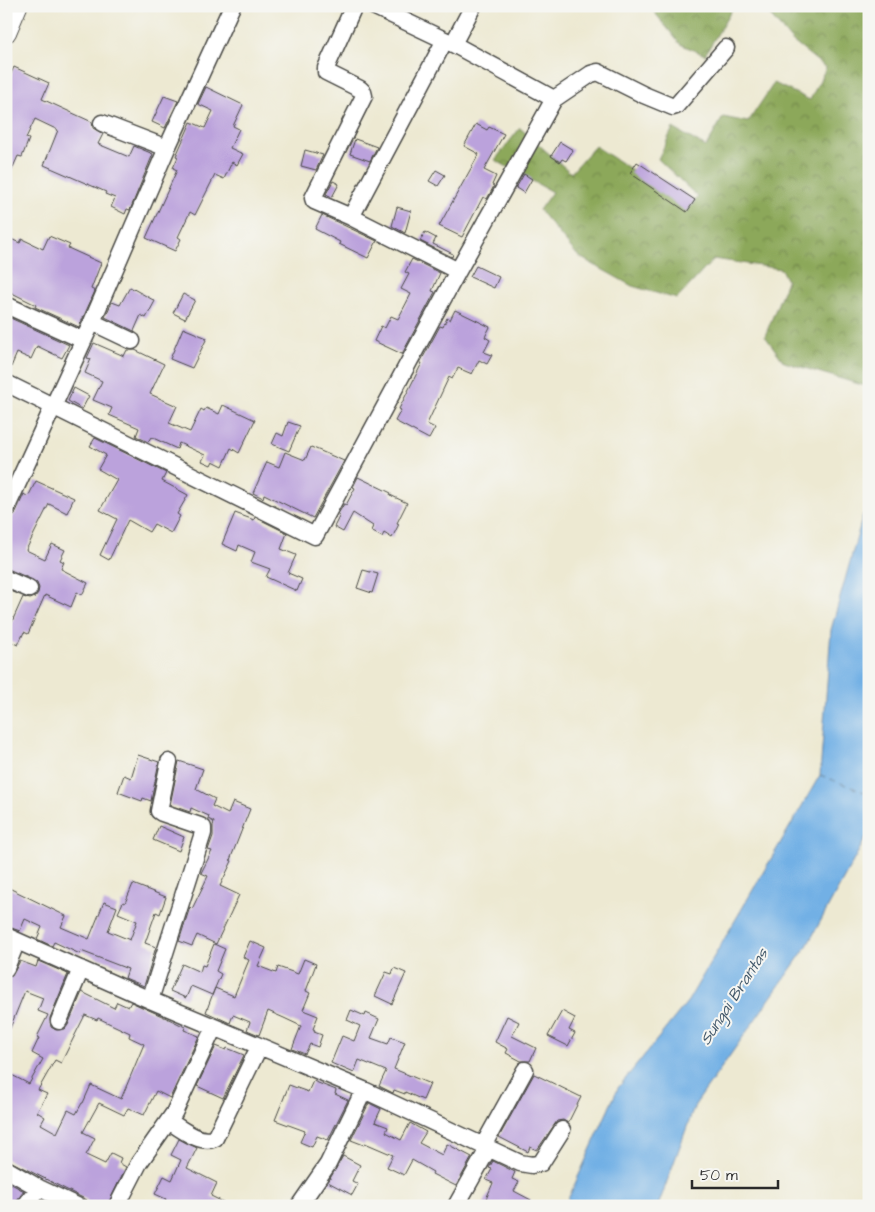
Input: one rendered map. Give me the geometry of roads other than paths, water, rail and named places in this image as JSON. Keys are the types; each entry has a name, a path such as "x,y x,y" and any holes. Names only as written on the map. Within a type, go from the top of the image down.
{"main road":[{"path":"6,32 17,6"}],"street":[{"path":"6,509 54,407 167,148 232,6"},
{"path":"354,6 325,70 361,90 364,94 313,198 314,201 351,217 458,271"},
{"path":"373,6 449,42 554,99"},
{"path":"351,217 449,42 473,6"},
{"path":"6,384 316,536 458,271 554,99 590,74 598,72 673,107 676,106 726,48"},
{"path":"102,122 167,148"},
{"path":"6,305 84,340"},
{"path":"92,322 132,341"},
{"path":"6,580 29,589"},
{"path":"150,1000 204,830 200,826 158,811 169,762"},
{"path":"6,968 12,938 214,1028 364,1090 520,1163 537,1164 544,1160 562,1130"},
{"path":"59,1021 81,969"},
{"path":"117,1206 139,1163 169,1121 214,1028"},
{"path":"169,1121 202,1139 211,1140 215,1138 259,1047"},
{"path":"456,1206 525,1070"},
{"path":"299,1206 328,1164 364,1090"},
{"path":"6,1169 39,1188 77,1206"},
{"path":"25,1206 39,1188"}],"water":[{"name":"Sungai Brantas","path":"869,505 869,832 807,946 695,1105 658,1206 565,1206 618,1088 688,1001 820,775 831,630 863,515"}]}
